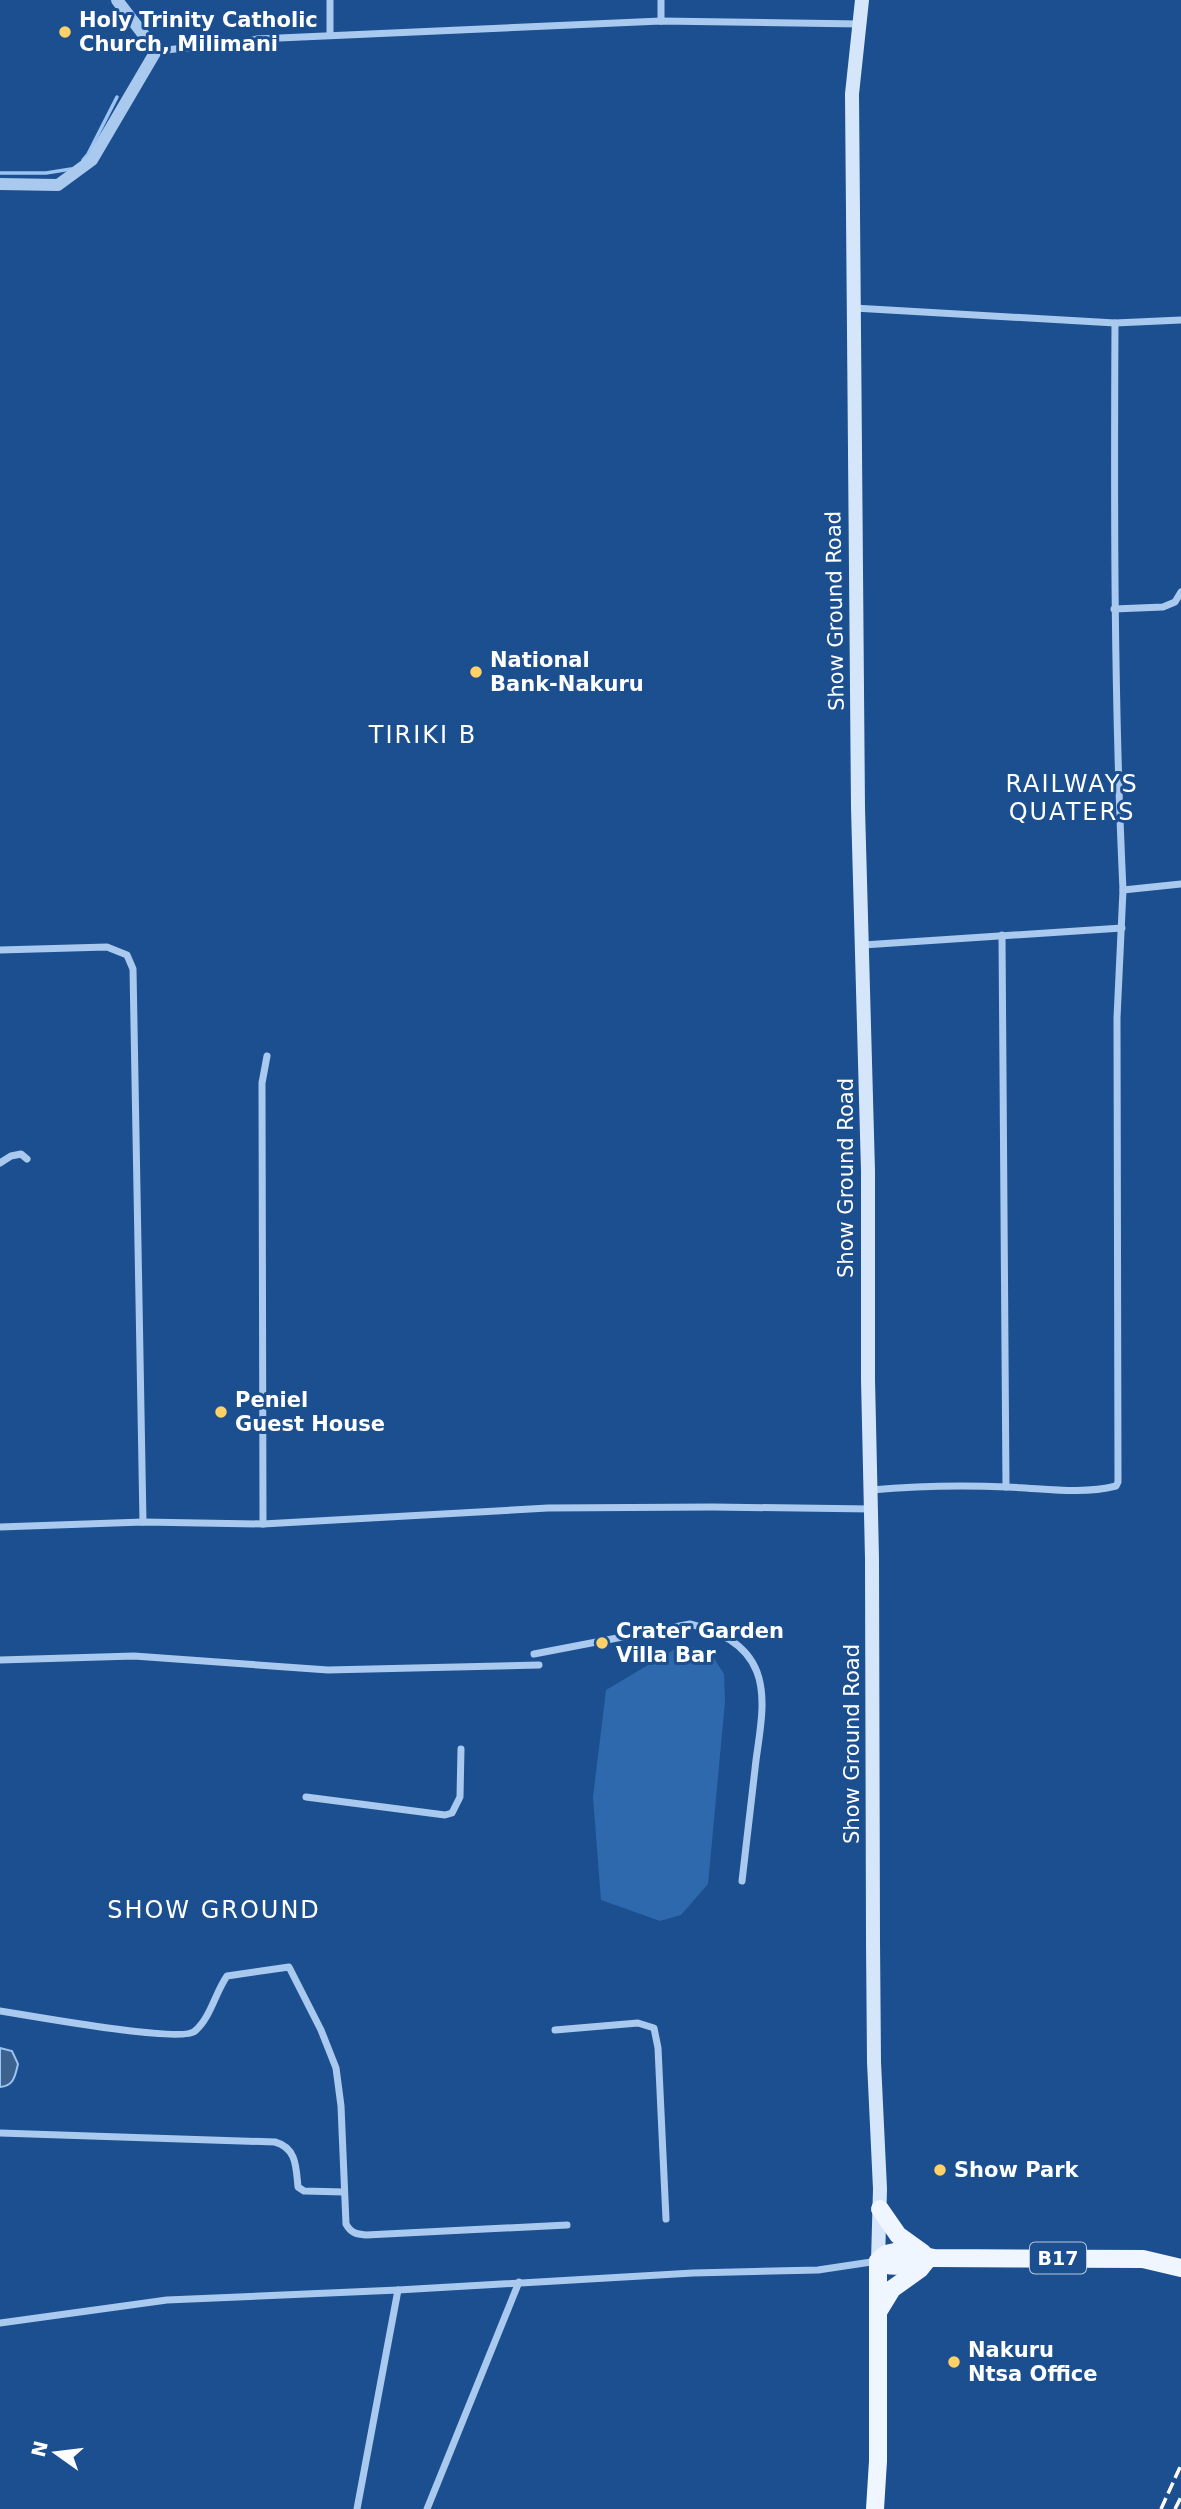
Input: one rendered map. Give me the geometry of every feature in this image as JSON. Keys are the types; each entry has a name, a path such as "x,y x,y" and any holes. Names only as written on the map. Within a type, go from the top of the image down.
{"main road":[{"name":"Show Ground Road","path":"862,0 852,94 858,774 867,1099 868,1379 872,1509 873,2022 880,2209 878,2261"},
{"path":"878,2312 892,2289 920,2269 930,2258 898,2235 880,2209"},
{"name":"B17","path":"878,2261 886,2254 899,2252 930,2258 1143,2259 1181,2268"},
{"path":"875,2509 878,2461 878,2261"}],"street":[{"path":"117,0 156,51"},
{"path":"330,0 330,34"},
{"path":"661,0 661,21"},
{"path":"156,51 243,43 257,39 330,34 661,21 860,24"},
{"path":"0,184 58,185 92,160 156,51"},
{"path":"854,308 1115,323 1181,320"},
{"path":"871,1490 908,1486 1101,1489 1116,1486 1119,1478 1117,1018 1123,890 1116,748 1114,609 1115,323"},
{"path":"1114,609 1163,607 1178,602 1181,592"},
{"path":"1123,890 1181,884"},
{"path":"863,945 1122,928"},
{"path":"1002,934 1006,1487"},
{"path":"0,950 107,947 127,955 133,969 143,1522"},
{"path":"263,1524 262,1083 267,1056"},
{"path":"0,1163 11,1156 21,1154 27,1159"},
{"path":"3,1525 143,1522 263,1524 548,1508 872,1509"},
{"path":"534,1654 690,1624 713,1630 734,1642 747,1656 757,1673 761,1720 742,1881"},
{"path":"0,1660 134,1656 328,1670 539,1664"},
{"path":"306,1797 445,1815 452,1813 460,1797 461,1749"},
{"path":"0,2011 154,2034 185,2036 194,2033 204,2019 227,1976 289,1967 321,2030 336,2068 341,2106 346,2224 349,2230 355,2234 567,2225"},
{"path":"555,2030 638,2023 654,2028 658,2048 666,2219"},
{"path":"0,2133 275,2142 284,2145 291,2153 298,2170 298,2187 304,2191 344,2192"},
{"path":"0,2323 167,2300 693,2273 818,2270 878,2261"},
{"path":"427,2509 519,2282"},
{"path":"357,2509 398,2290"}],"shaded area":[{"path":"680,1646 708,1649 724,1674 725,1702 708,1884 681,1915 660,1921 601,1900 593,1797 606,1690"},
{"path":"0,2048 12,2051 18,2064 11,2082 0,2087"}],"waterway":[{"path":"83,160 117,97"},
{"path":"0,173 46,173 71,169"}],"railway":[{"path":"1161,2509 1181,2465"},
{"path":"1175,2509 1181,2497"}],"place":[{"name":"Holy Trinity Catholic Church, Milimani","path":"65,32"},
{"name":"National Bank-Nakuru","path":"476,672"},
{"name":"Peniel Guest House","path":"221,1412"},
{"name":"Crater Garden Villa Bar","path":"602,1643"},
{"name":"Show Park","path":"940,2170"},
{"name":"Nakuru Ntsa Office","path":"954,2362"}],"district":[{"name":"TIRIKI B","path":"423,735"},
{"name":"RAILWAYS QUATERS","path":"1072,798"},
{"name":"SHOW GROUND","path":"214,1910"}]}
